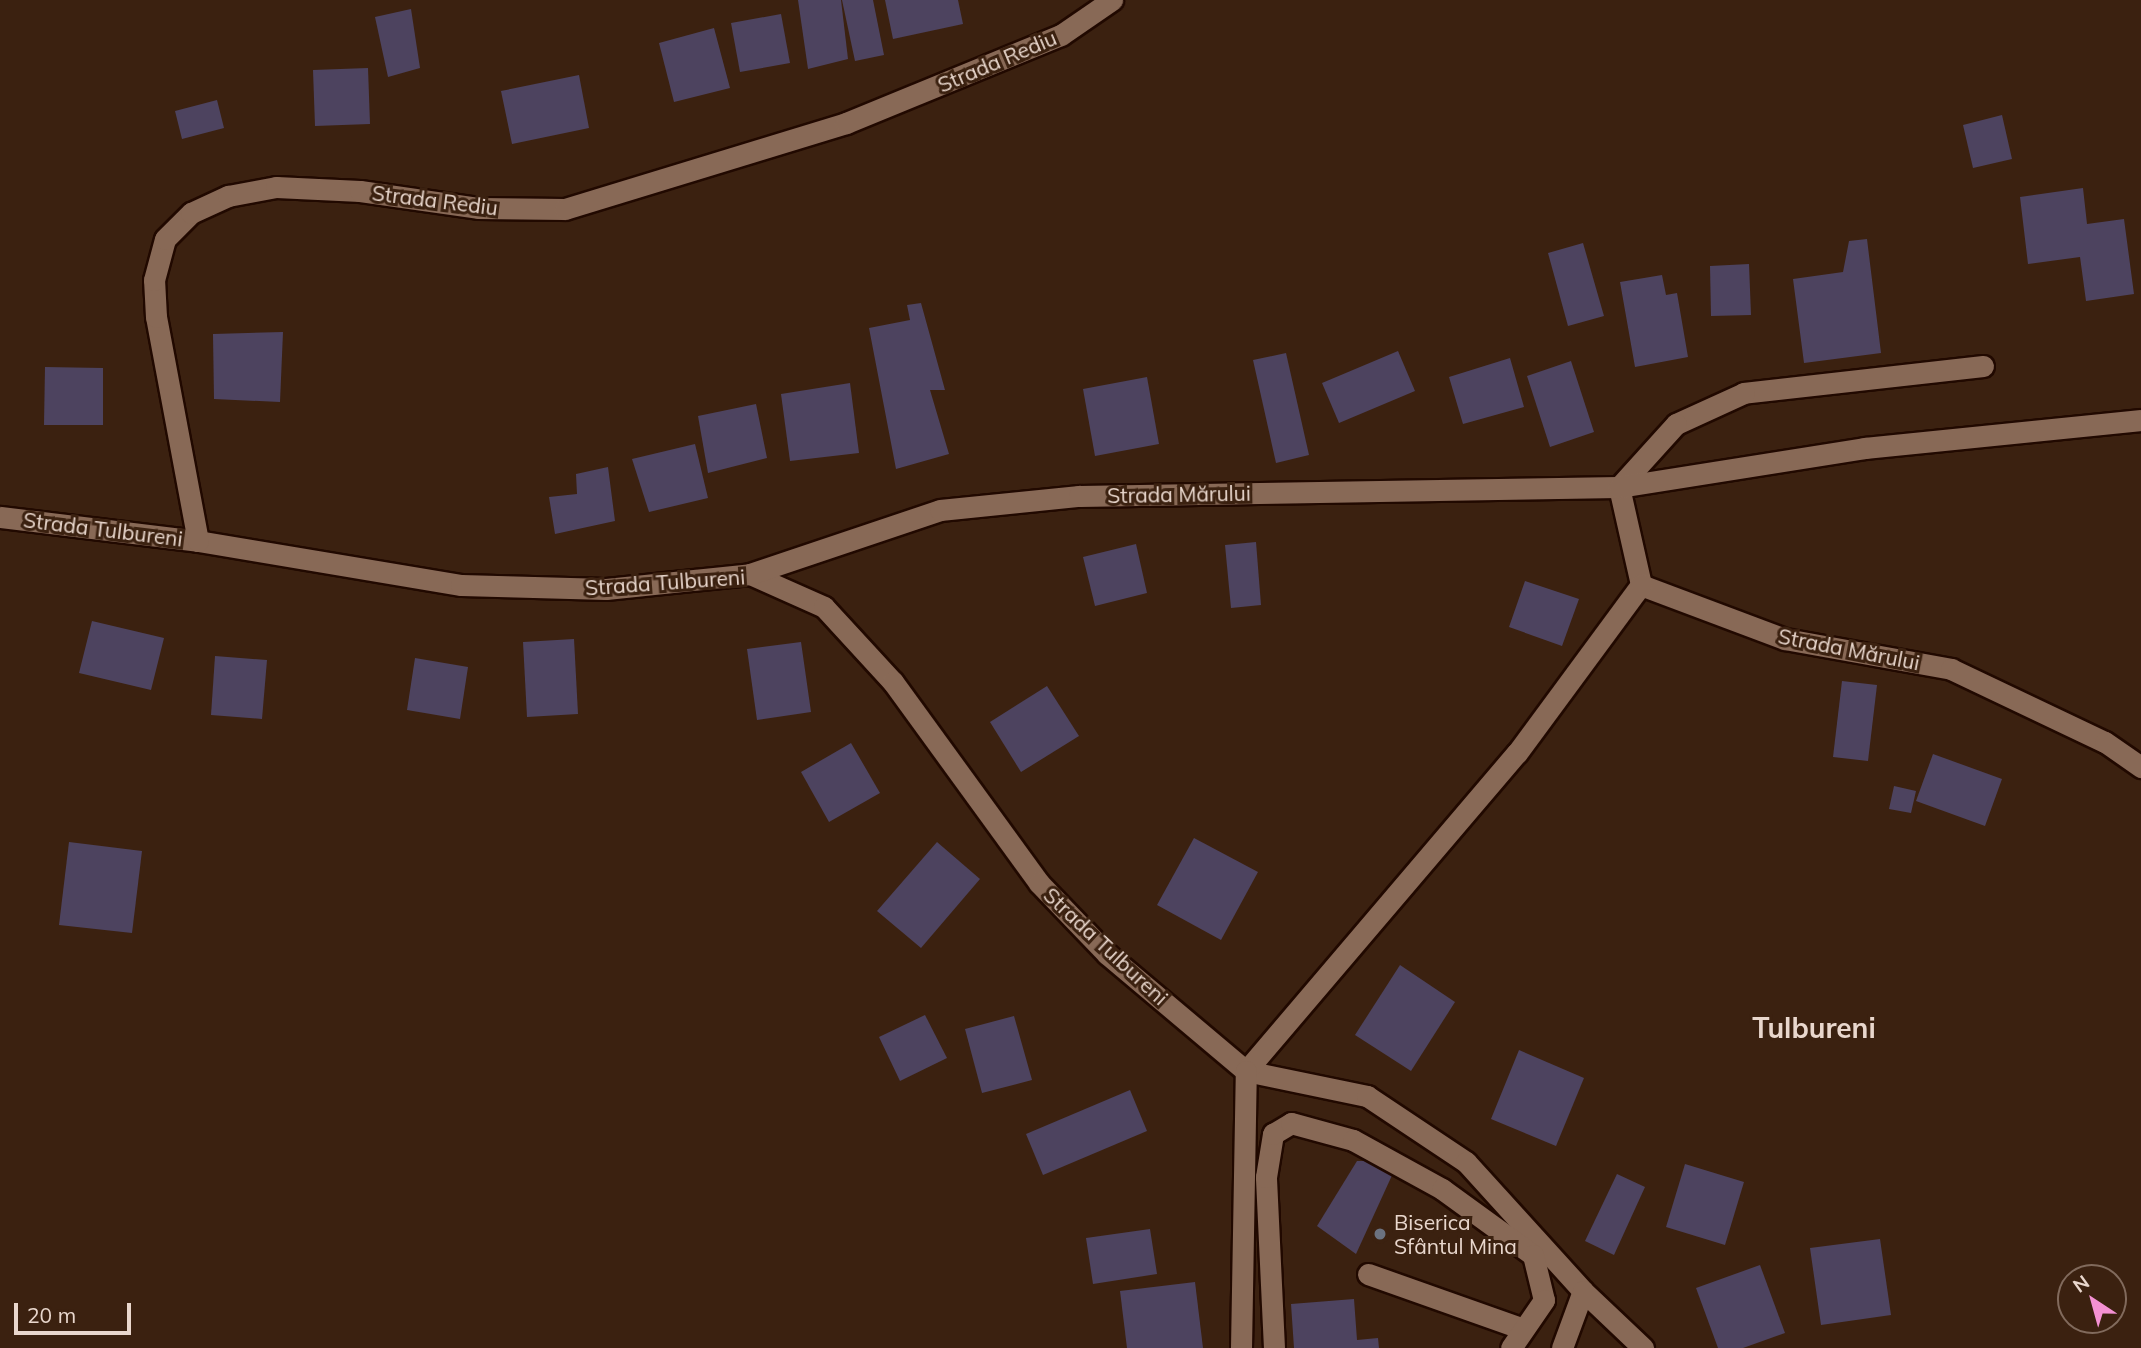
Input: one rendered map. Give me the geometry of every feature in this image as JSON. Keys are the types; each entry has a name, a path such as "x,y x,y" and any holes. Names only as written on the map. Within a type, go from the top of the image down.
{"street":[{"name":"Strada Rediu","path":"198,541 156,317 153,279 165,239 191,213 228,196 276,187 360,191 478,208 565,209 846,124 1061,34 1112,0"},
{"path":"1241,1348 1246,1071 1517,753 1640,585 1619,487 1676,424 1744,394 1983,366"},
{"name":"Strada Mărului","path":"750,575 940,510 1079,496 1619,487 1865,448 2141,421"},
{"name":"Strada Tulbureni","path":"0,517 198,541 461,584 606,589 750,575 824,607 893,682 1039,883 1107,954 1246,1071 1367,1096 1466,1162 1583,1291 1643,1348"},
{"name":"Strada Mărului","path":"1640,585 1786,639 1951,669 2105,742 2141,767"},
{"path":"1274,1348 1266,1177 1273,1134 1292,1123 1353,1140 1442,1189 1533,1255 1544,1300 1511,1348"},
{"path":"1368,1274 1523,1329"},
{"path":"1562,1348 1583,1291"}],"building":[{"path":"798,0 841,0 848,59 808,69"},
{"path":"842,0 873,0 884,55 855,61"},
{"path":"885,0 958,0 963,24 893,39"},
{"path":"411,9 420,68 388,77 375,17"},
{"path":"781,14 790,63 740,72 731,23"},
{"path":"714,28 730,88 674,102 659,43"},
{"path":"368,68 370,124 315,126 313,70"},
{"path":"579,75 589,128 512,144 501,91"},
{"path":"217,100 224,128 182,139 175,111"},
{"path":"2002,115 2012,159 1973,168 1963,125"},
{"path":"2083,188 2087,224 2124,219 2134,294 2086,301 2080,257 2028,264 2020,197"},
{"path":"1867,239 1881,353 1804,363 1793,279 1843,272 1849,241"},
{"path":"1583,243 1604,316 1568,326 1548,253"},
{"path":"1749,264 1751,315 1711,316 1710,266"},
{"path":"1662,275 1666,295 1677,293 1688,357 1635,367 1620,282"},
{"path":"921,303 945,390 930,390 949,454 896,469 869,328 910,320 907,305"},
{"path":"283,332 280,402 214,399 213,334"},
{"path":"1398,351 1415,391 1339,423 1322,383"},
{"path":"1286,353 1309,455 1276,463 1253,360"},
{"path":"1510,358 1524,407 1463,424 1449,377"},
{"path":"1571,361 1594,432 1550,447 1527,376"},
{"path":"45,367 103,368 103,425 44,425"},
{"path":"1147,377 1159,444 1095,456 1083,389"},
{"path":"850,383 859,453 790,461 781,394"},
{"path":"756,404 767,458 708,473 698,416"},
{"path":"695,444 708,498 649,512 632,459"},
{"path":"608,467 615,521 555,534 549,497 577,494 576,474"},
{"path":"1256,542 1261,605 1231,608 1225,545"},
{"path":"1136,544 1147,593 1095,606 1083,557"},
{"path":"1525,581 1579,599 1562,646 1509,627"},
{"path":"92,621 164,638 151,690 79,673"},
{"path":"574,639 578,714 527,717 523,642"},
{"path":"801,642 811,712 757,720 747,649"},
{"path":"215,656 267,660 262,719 211,715"},
{"path":"415,658 468,667 460,719 407,710"},
{"path":"1842,681 1877,685 1868,761 1833,757"},
{"path":"1047,686 1079,736 1021,772 990,722"},
{"path":"851,743 880,793 829,822 801,772"},
{"path":"1933,754 2002,779 1985,826 1916,801"},
{"path":"1894,786 1916,791 1911,813 1889,809"},
{"path":"1194,838 1258,872 1221,940 1157,905"},
{"path":"69,842 142,851 132,933 59,925"},
{"path":"937,842 980,879 921,948 877,911"},
{"path":"1400,965 1455,1002 1411,1071 1355,1035"},
{"path":"925,1015 947,1058 900,1081 879,1037"},
{"path":"1014,1016 1032,1080 982,1093 965,1029"},
{"path":"1519,1050 1584,1078 1556,1146 1491,1119"},
{"path":"1130,1090 1147,1131 1043,1175 1026,1134"},
{"path":"1357,1161 1377,1161 1394,1171 1356,1254 1317,1226"},
{"path":"1685,1164 1744,1182 1725,1245 1666,1227"},
{"path":"1617,1174 1645,1187 1614,1255 1585,1241"},
{"path":"1150,1229 1157,1274 1093,1284 1086,1238"},
{"path":"1880,1239 1891,1315 1821,1325 1810,1248"},
{"path":"1760,1265 1785,1333 1743,1348 1718,1348 1696,1288"},
{"path":"1195,1282 1203,1348 1127,1348 1120,1291"},
{"path":"1354,1299 1357,1340 1378,1338 1379,1348 1294,1348 1291,1304"}],"place":[{"name":"Biserica Sfântul Mina","path":"1380,1234"}],"district":[{"name":"Tulbureni","path":"1814,1028"}]}
